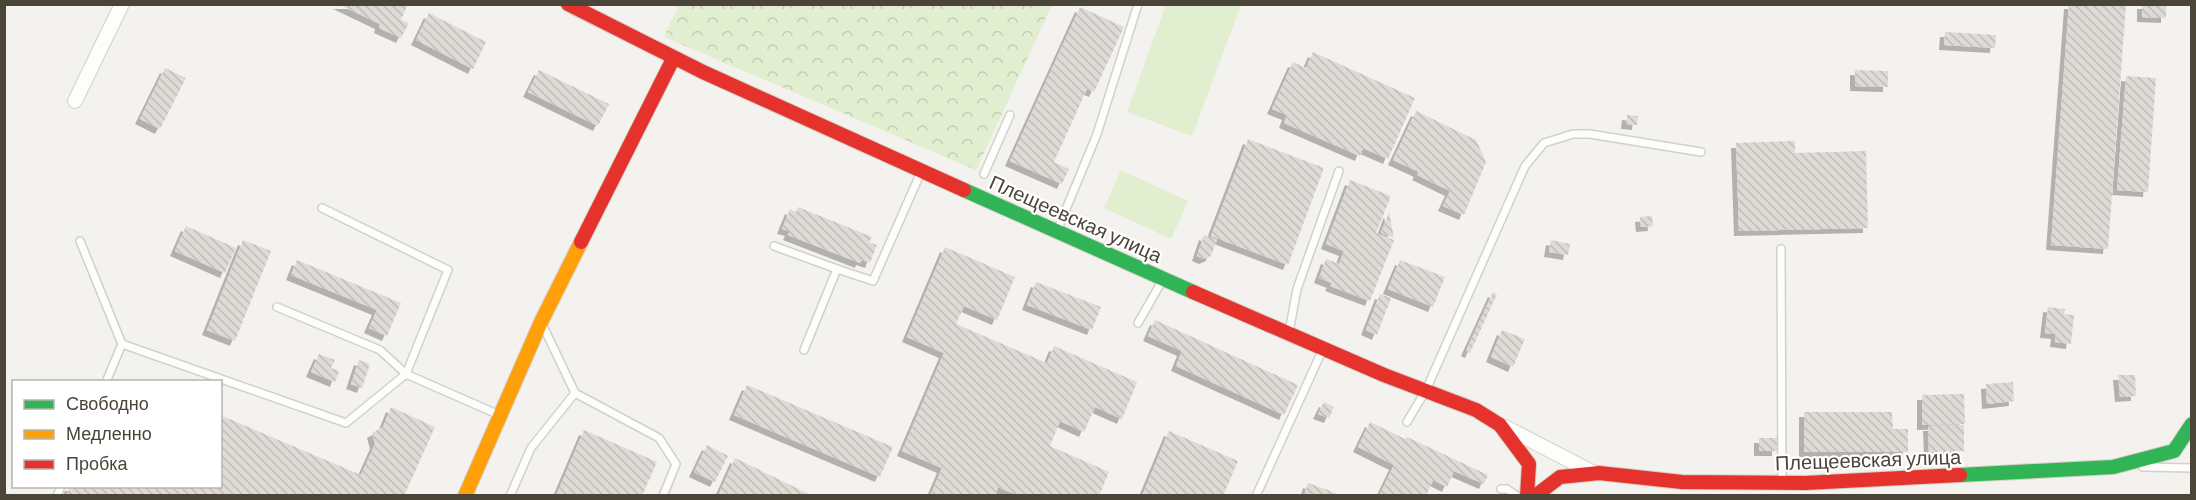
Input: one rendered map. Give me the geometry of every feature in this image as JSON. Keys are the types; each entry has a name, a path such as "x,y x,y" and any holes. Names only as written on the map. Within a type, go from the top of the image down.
{"street":[{"path":"75,101 122,4"},
{"name":"Плещеевская улица","path":"567,4 674,58 1163,279 1384,375 1476,410 1500,425 1529,464 1527,495"},
{"path":"465,495 541,321 674,58"},
{"name":"Плещеевская улица","path":"1535,495 1560,477 1594,473 1682,485 1805,483 2113,467 2174,452 2192,424"},
{"path":"1500,425 1594,473"}],"lane":[{"path":"1056,231 1097,134 1138,4"},
{"path":"984,174 1010,115"},
{"path":"1407,422 1426,390 1525,166 1544,143 1573,134 1590,134 1701,152"},
{"path":"774,246 873,281 922,170"},
{"path":"1289,334 1297,289 1339,171"},
{"path":"122,344 346,423 406,374 448,270 322,208"},
{"path":"80,241 122,344 106,380"},
{"path":"1780,249 1782,483"},
{"path":"804,350 837,269"},
{"path":"1138,323 1163,279"},
{"path":"277,307 381,350 406,374 500,415"},
{"path":"541,321 575,393 659,438 676,464 663,495"},
{"path":"1256,495 1323,349"},
{"path":"510,495 531,448 575,393"},
{"path":"2113,467 2192,468"},
{"path":"1501,489 1508,489 1517,495"}],"green space":[{"path":"679,4 1052,5 976,170 664,37"},
{"path":"1166,5 1241,5 1192,136 1127,112"},
{"path":"1121,170 1188,201 1171,239 1104,208"}],"building":[{"path":"338,4 408,4 401,20 409,23 401,38 379,28 380,24"},
{"path":"2069,4 2126,4 2108,249 2051,245"},
{"path":"2142,4 2166,4 2166,18 2142,17"},
{"path":"1080,7 1124,27 1094,92 1087,89 1054,162 1069,169 1062,184 1010,161"},
{"path":"429,13 486,42 473,69 416,40"},
{"path":"1945,32 1996,35 1995,48 1944,45"},
{"path":"1313,52 1415,98 1388,159 1363,148 1360,156 1284,123 1287,115 1272,109 1293,62 1306,68"},
{"path":"165,68 186,78 160,129 140,119"},
{"path":"539,70 609,104 598,126 528,92"},
{"path":"1855,70 1888,71 1888,87 1855,86"},
{"path":"2126,76 2156,78 2148,192 2117,190"},
{"path":"1416,111 1476,140 1486,162 1464,215 1443,206 1450,191 1417,175 1419,172 1393,160"},
{"path":"1627,115 1638,116 1637,125 1626,124"},
{"path":"1248,139 1324,168 1288,265 1211,236"},
{"path":"1795,141 1795,153 1866,151 1868,228 1739,231 1736,143"},
{"path":"1350,180 1391,196 1376,233 1394,240 1370,301 1330,286 1332,283 1319,278 1326,259 1339,264 1344,251 1326,244"},
{"path":"798,207 872,237 869,242 877,245 870,263 861,260 860,263 788,235 790,231 782,229 790,209 796,212"},
{"path":"1389,212 1394,238 1381,233"},
{"path":"1652,216 1653,226 1641,227 1640,217"},
{"path":"186,226 236,248 225,273 175,251"},
{"path":"1204,235 1217,240 1211,256 1204,259 1197,256"},
{"path":"243,240 271,251 235,341 207,330"},
{"path":"1551,240 1570,244 1568,255 1549,252"},
{"path":"945,247 1015,277 997,320 964,306 956,324 1047,363 1054,346 1137,382 1122,419 1095,407 1084,432 1060,421 1050,446 1109,472 1099,496 1019,496 998,487 995,496 930,496 942,468 902,451 944,353 907,337"},
{"path":"297,260 401,303 387,336 369,328 377,310 291,275"},
{"path":"1400,260 1445,277 1433,307 1388,289"},
{"path":"1036,282 1101,307 1092,330 1027,305"},
{"path":"1493,292 1497,294 1470,353 1466,351"},
{"path":"1380,294 1391,298 1377,335 1366,330"},
{"path":"2048,307 2065,309 2064,314 2074,315 2071,344 2055,342 2056,334 2045,333"},
{"path":"1155,320 1298,385 1284,415 1176,366 1182,351 1148,336"},
{"path":"1502,330 1525,339 1513,367 1491,357"},
{"path":"319,354 335,360 331,368 339,371 335,382 311,372"},
{"path":"359,360 370,364 362,388 351,384"},
{"path":"2118,375 2135,375 2136,396 2120,397"},
{"path":"2013,382 2014,401 1987,404 1986,384"},
{"path":"747,385 893,447 880,477 734,415"},
{"path":"1964,394 1965,424 1922,425 1922,395"},
{"path":"1324,402 1334,407 1329,418 1318,414"},
{"path":"391,407 435,427 404,496 66,496 69,488 222,488 222,416 361,475 375,444 372,433 383,427"},
{"path":"1804,412 1892,412 1893,429 1908,429 1908,452 1804,452"},
{"path":"1370,422 1488,475 1484,484 1454,471 1447,487 1433,480 1426,496 1379,496 1394,465 1358,447"},
{"path":"1964,425 1964,451 1929,452 1928,426"},
{"path":"584,430 657,462 642,496 556,496"},
{"path":"1169,431 1238,461 1223,496 1142,496"},
{"path":"1759,438 1777,438 1777,451 1759,451"},
{"path":"707,445 728,456 715,482 694,472"},
{"path":"735,458 813,496 718,496"},
{"path":"1308,483 1328,490 1341,496 1304,496"}],"traffic: fast":[{"path":"964,190 1193,292"},
{"path":"1960,475 2113,467 2174,451 2192,424"}],"traffic: slow":[{"path":"465,496 541,322 581,242"}],"traffic: jam":[{"path":"568,4 703,72 964,190"},
{"path":"581,242 673,59"},
{"path":"1193,292 1384,375 1476,410 1500,425 1529,464 1527,496"},
{"path":"1535,496 1560,477 1599,473 1682,482 1805,483 1960,475"}]}
